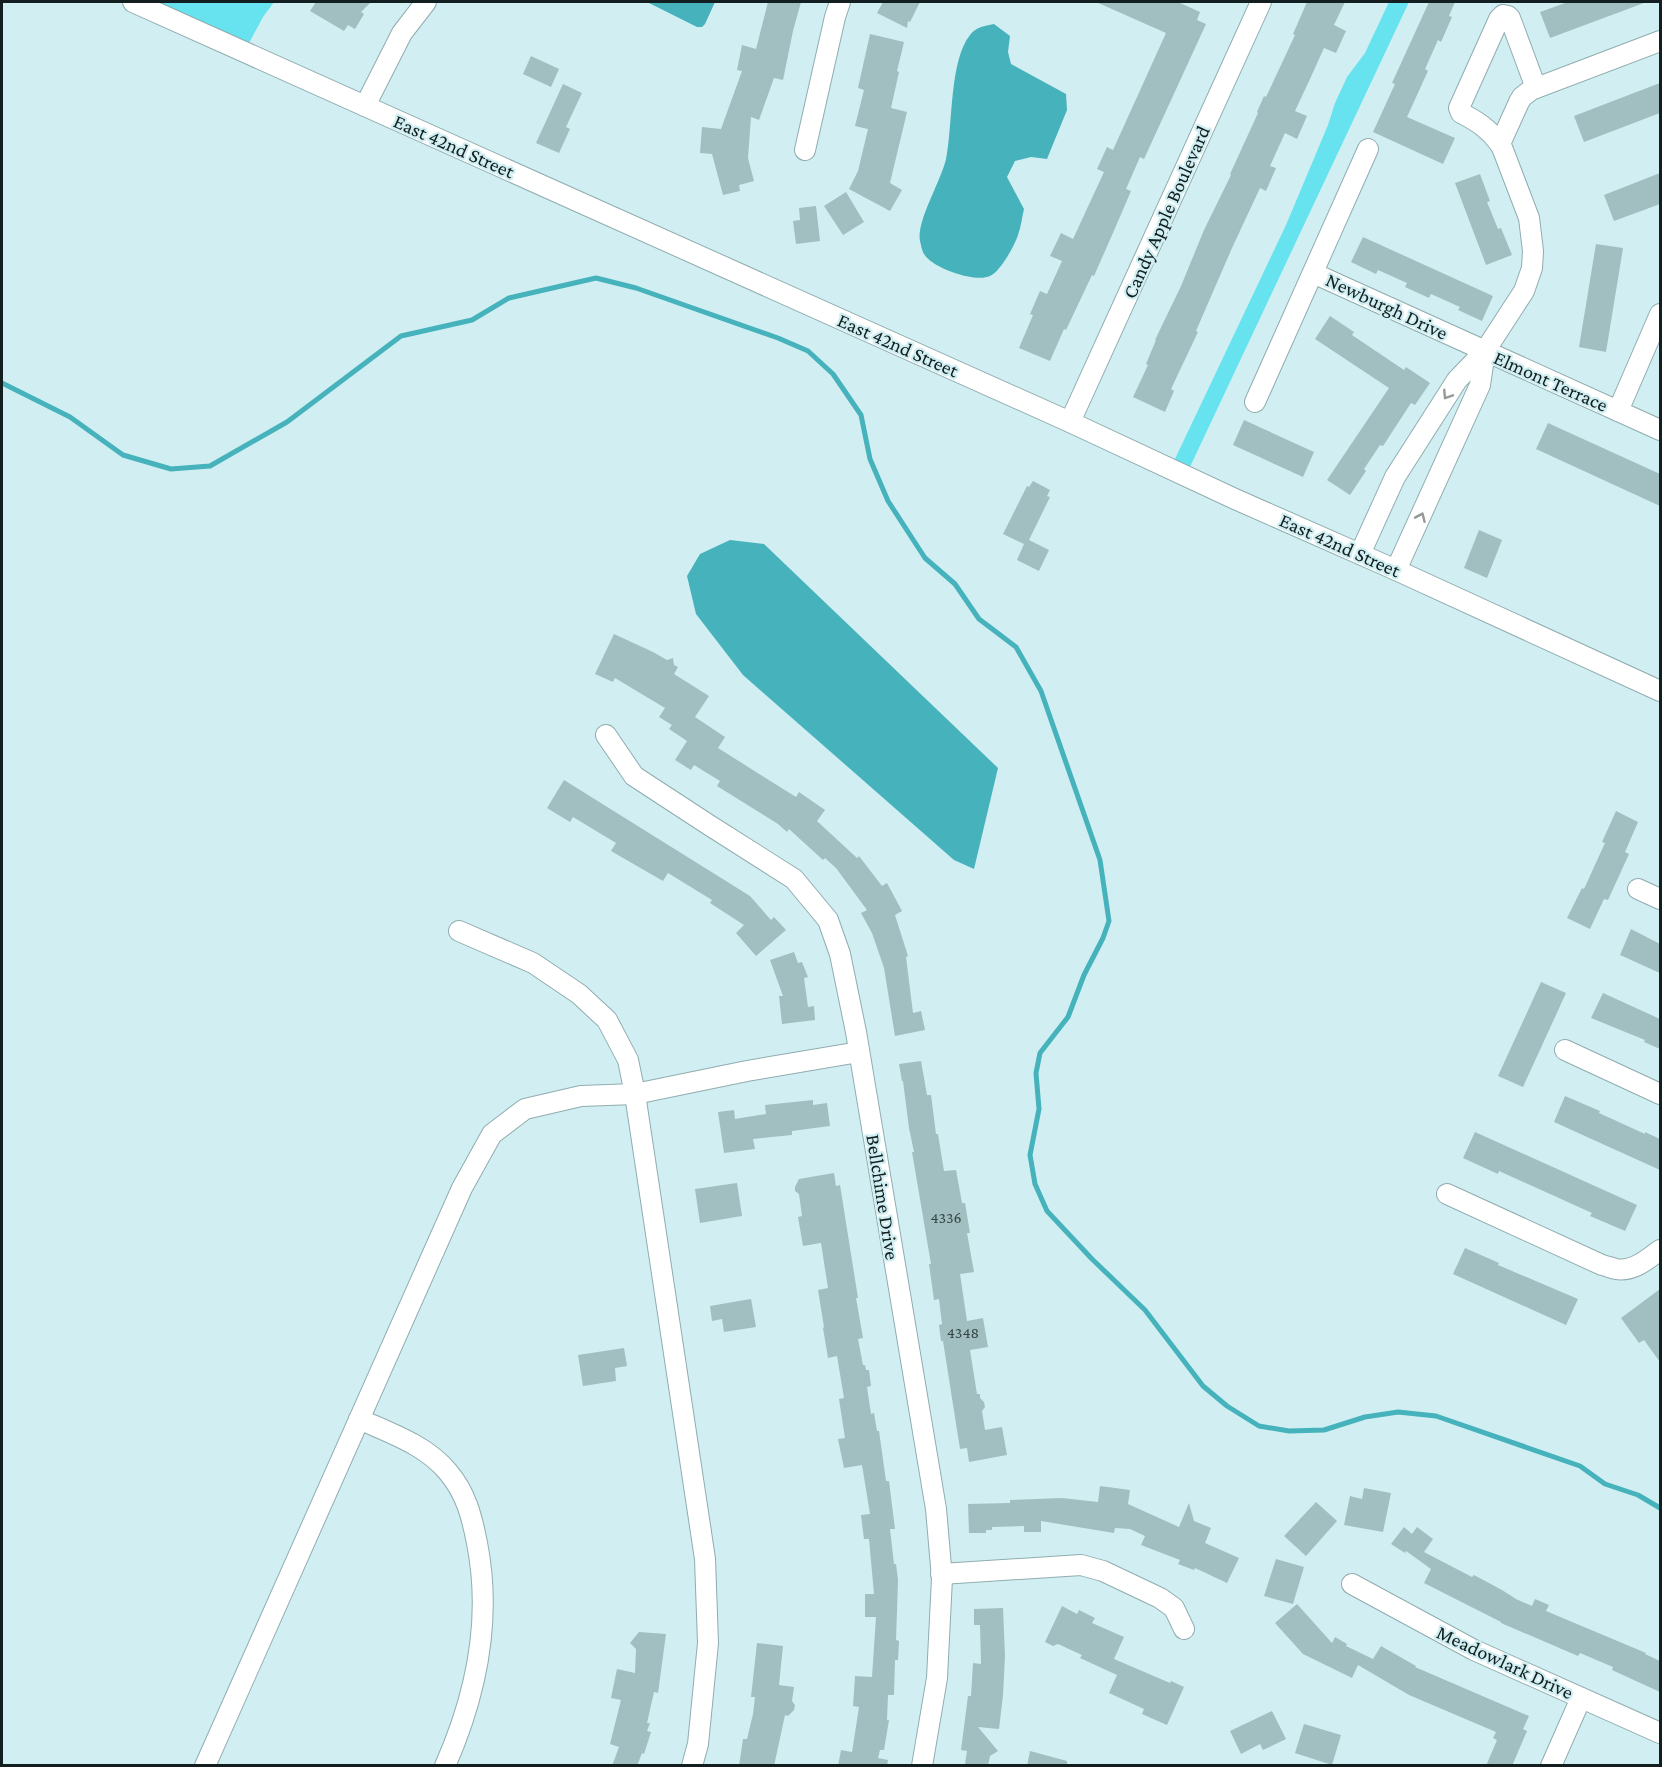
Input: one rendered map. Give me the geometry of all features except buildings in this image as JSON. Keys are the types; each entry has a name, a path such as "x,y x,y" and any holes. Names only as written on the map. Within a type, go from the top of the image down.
{"street":[{"name":"East 42nd Street","path":"133,2 1070,422 1660,691"},
{"path":"365,106 402,33 426,2"},
{"path":"805,150 840,2"},
{"name":"Candy Apple Boulevard","path":"1070,422 1261,2"},
{"path":"1360,554 1395,477 1457,380 1485,351 1529,280 1533,260 1532,232 1529,218 1500,144 1490,131 1461,113 1459,108 1499,19 1503,15 1510,18 1536,88"},
{"path":"1500,144 1521,99 1527,92 1660,41"},
{"name":"Newburgh Drive","path":"1368,149 1313,273 1485,351"},
{"path":"1255,402 1313,273"},
{"name":"Elmont Terrace","path":"1618,411 1660,314"},
{"path":"1396,570 1480,385 1485,351"},
{"name":"Elmont Terrace","path":"1485,351 1660,430"},
{"name":"Bellchime Drive","path":"606,735 634,776 794,879 828,920 840,954 859,1052 936,1509 941,1574 937,1678 922,1766"},
{"path":"1638,889 1660,899"},
{"path":"459,931 533,963 579,994 607,1020 628,1060 705,1559 708,1643 698,1744 692,1766"},
{"path":"1565,1050 1660,1094"},
{"path":"205,1766 462,1188 492,1134 525,1109 581,1096 635,1094 747,1071 859,1052"},
{"path":"1448,1194 1615,1269 1640,1265 1660,1250"},
{"path":"359,1419 398,1436 434,1459 447,1471 463,1494 470,1511 483,1581 483,1628 472,1691 445,1766"},
{"path":"941,1574 1081,1565 1103,1571 1160,1598 1174,1608 1184,1629"},
{"name":"Meadowlark Drive","path":"1352,1584 1474,1650 1660,1733"},
{"path":"1551,1766 1581,1698"}],"shaded area":[{"path":"155,2 274,2 249,43"},
{"path":"647,2 715,2 705,24 697,27"},
{"path":"1389,2 1409,2 1189,469 1174,461 1286,225 1347,77 1365,53"},
{"path":"994,24 1010,36 1008,52 1011,64 1066,94 1067,110 1047,159 1031,157 1015,161 1007,177 1024,209 1021,225 1007,258 994,274 983,278 954,273 929,259 922,250 920,233 925,213 946,159 955,77 963,46 975,30"},
{"path":"730,540 764,544 998,768 974,869 954,860 743,675 696,614 687,576 700,554"}],"waterway":[{"path":"2,383 70,417 123,455 171,469 210,466 287,422 401,336 472,320 509,298 596,278 636,288 778,338 808,351 833,374 861,415 870,459 888,501 925,558 955,584 979,619 1016,647 1041,691 1100,860 1109,921 1068,1017 1040,1053 1036,1073 1039,1109 1030,1155 1035,1184 1047,1211 1145,1310 1203,1386 1227,1406 1259,1426 1289,1431 1324,1430 1365,1417 1398,1412 1436,1416 1580,1466 1605,1484 1638,1495 1660,1508"}]}
